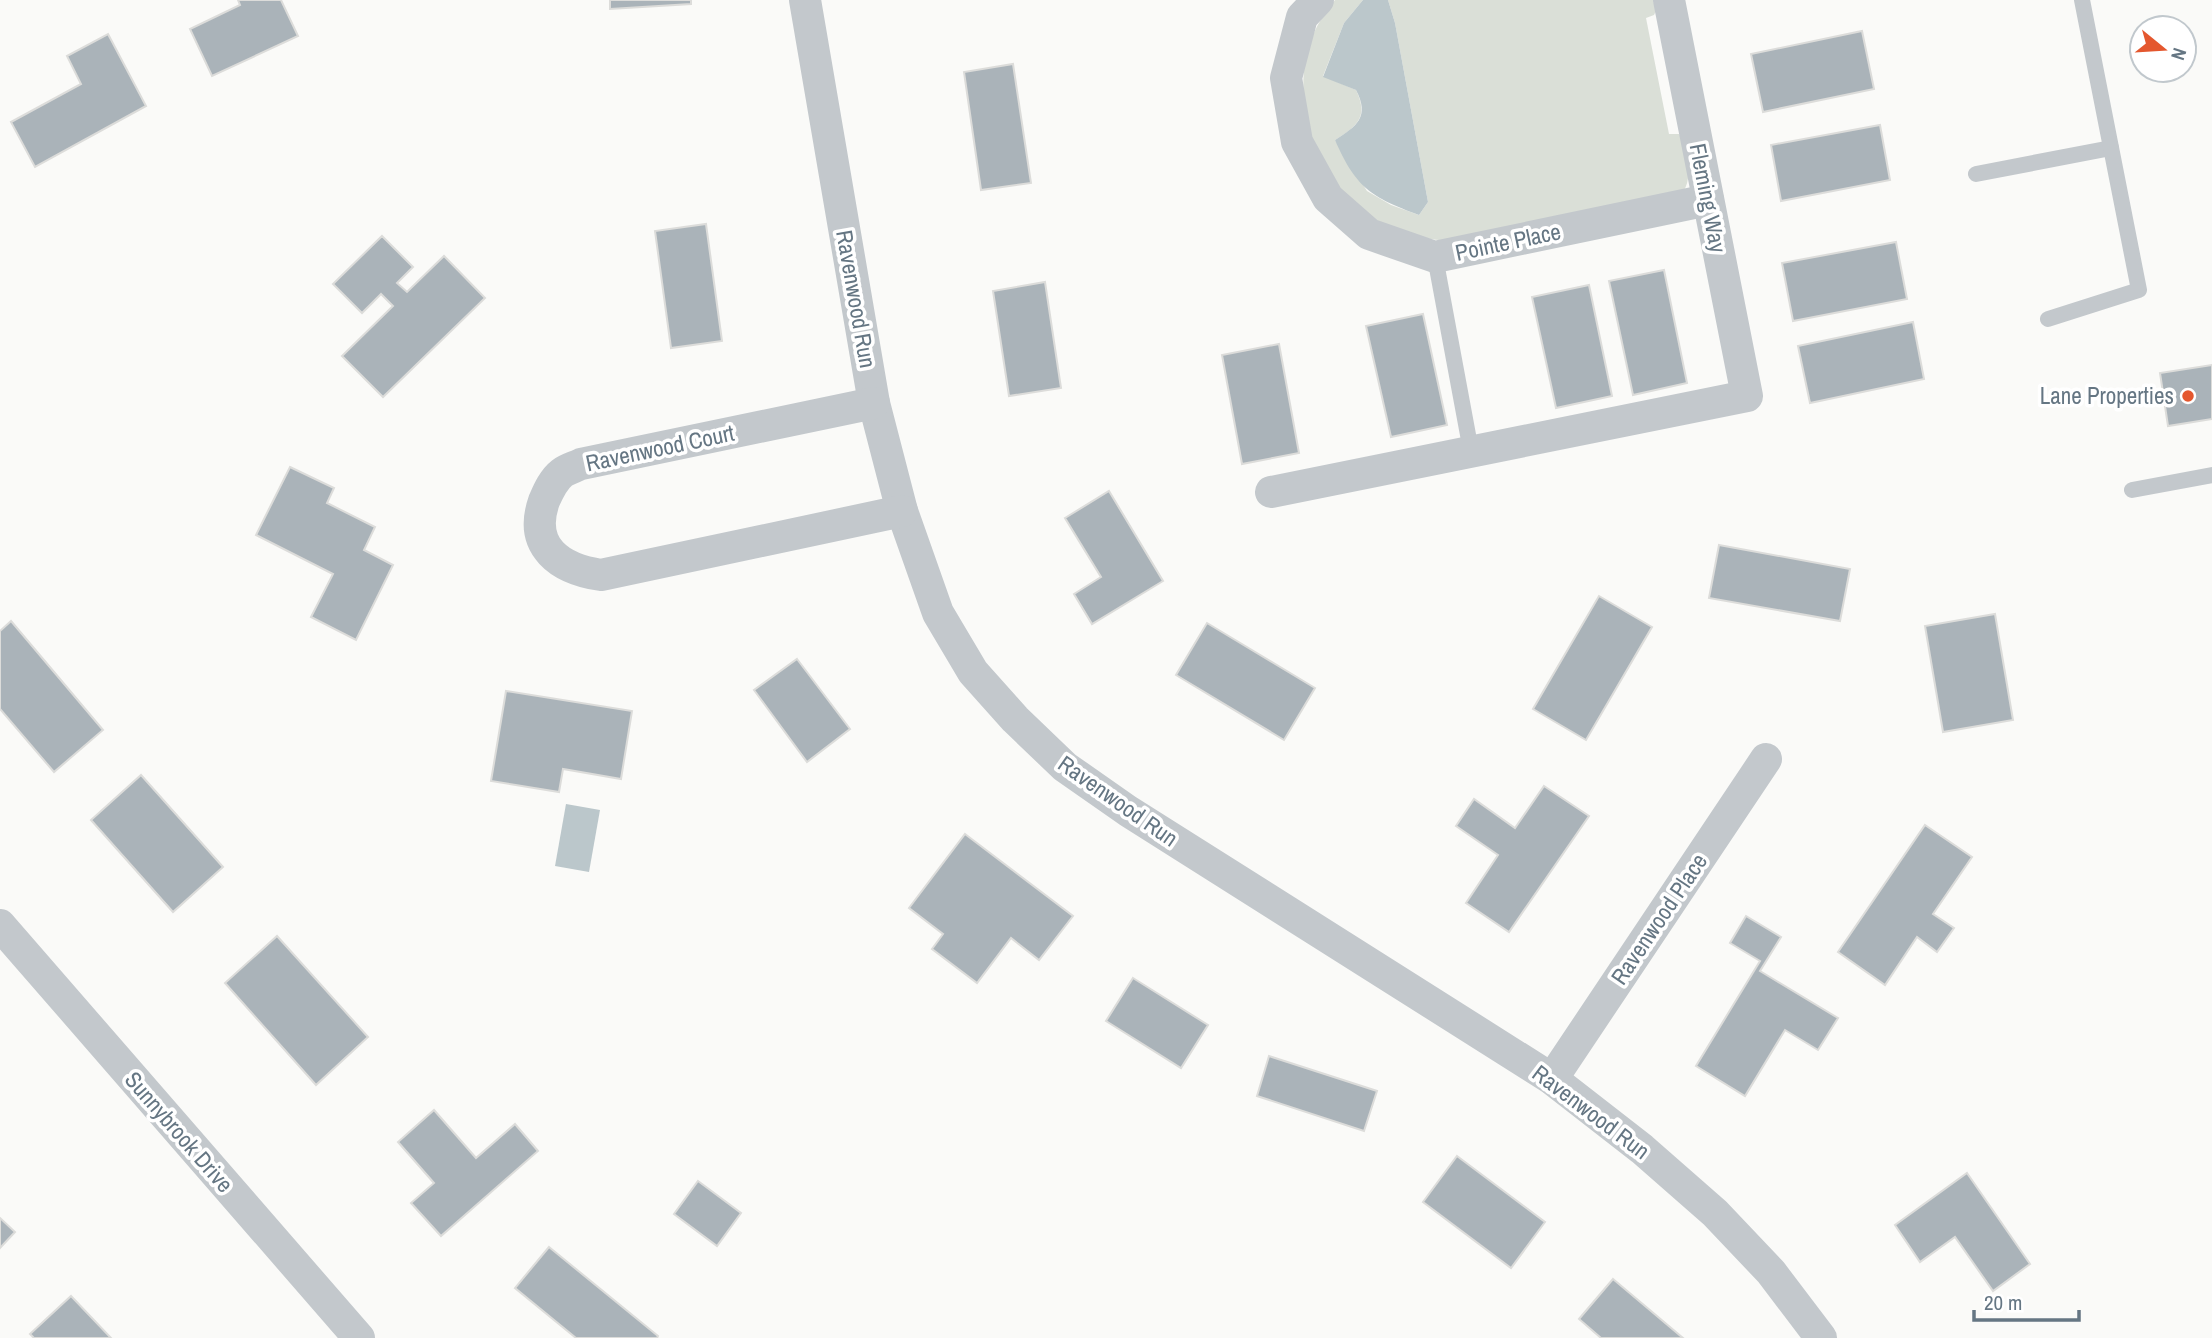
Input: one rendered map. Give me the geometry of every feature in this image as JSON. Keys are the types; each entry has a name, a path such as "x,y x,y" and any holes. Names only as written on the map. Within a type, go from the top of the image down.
{"street":[{"name":"Ravenwood Run","path":"805,0 874,403 902,511 938,613 973,672 1015,719 1065,767 1139,819 1552,1079 1642,1149 1714,1213 1771,1272 1821,1338"},
{"name":"Pointe Place","path":"1318,0 1302,17 1286,78 1297,142 1328,198 1369,234 1435,257 1708,200"},
{"name":"Fleming Way","path":"1471,451 1747,396 1669,0"},
{"name":"Ravenwood Court","path":"874,403 582,464 562,473 548,491 541,510 540,533 547,549 560,561 580,572 601,575 902,511"},
{"path":"1271,492 1471,451"},
{"name":"Ravenwood Place","path":"1552,1079 1766,759"},
{"name":"Sunnybrook Drive","path":"0,925 359,1338"}],"lane":[{"path":"2048,318 2139,290 2082,0"},
{"path":"1976,174 2111,148"},
{"path":"1435,257 1471,451"},
{"path":"2132,490 2212,475"}],"shaded area":[{"path":"1335,0 1363,0 1344,23 1323,76 1356,90 1360,99 1359,120 1335,140 1367,191 1391,205 1419,215 1428,202 1395,23 1388,0 1653,0 1656,11 1654,15 1646,18 1669,134 1679,134 1686,158 1688,179 1683,192 1461,241 1436,240 1413,235 1371,218 1353,206 1337,190 1311,148 1307,134 1304,80 1307,52 1317,26"},
{"path":"1363,0 1388,0 1395,23 1428,202 1419,215 1367,189 1350,169 1335,140 1355,125 1362,107 1356,90 1323,77 1344,23"},
{"path":"566,804 600,810 589,872 555,866"}],"building":[{"path":"238,0 281,0 298,36 212,76 190,29 240,5"},
{"path":"610,0 691,0 691,4 610,9"},
{"path":"1862,31 1874,89 1763,112 1751,54"},
{"path":"108,34 146,106 35,167 11,122 81,84 67,56"},
{"path":"1013,64 1031,183 981,190 964,72"},
{"path":"1880,125 1890,180 1781,201 1771,145"},
{"path":"706,224 722,341 671,348 655,231"},
{"path":"382,236 413,267 397,283 407,292 444,256 485,298 383,397 342,356 393,306 381,294 362,313 333,284"},
{"path":"1896,242 1907,299 1793,321 1782,263"},
{"path":"1664,270 1687,383 1633,395 1609,281"},
{"path":"1045,282 1061,388 1009,396 993,291"},
{"path":"1589,285 1612,396 1556,408 1532,297"},
{"path":"1423,314 1447,425 1391,437 1366,326"},
{"path":"1913,322 1924,379 1810,403 1798,346"},
{"path":"1279,344 1299,453 1242,464 1222,355"},
{"name":"Lane Properties","path":"2212,365 2212,419 2168,426 2160,373"},
{"path":"290,467 334,488 327,503 375,527 364,550 393,565 356,640 311,617 333,574 256,535"},
{"path":"1109,491 1163,581 1092,624 1074,594 1101,577 1065,518"},
{"path":"1719,545 1850,569 1840,621 1709,598"},
{"path":"1599,596 1652,627 1586,740 1533,709"},
{"path":"1995,614 2013,720 1943,732 1925,626"},
{"path":"11,621 103,730 54,772 0,709 0,631"},
{"path":"1207,623 1315,688 1284,740 1176,675"},
{"path":"797,659 850,729 807,762 754,690"},
{"path":"506,691 632,711 621,779 563,769 559,792 491,781"},
{"path":"141,775 223,867 173,912 91,820"},
{"path":"1544,786 1589,816 1509,932 1466,903 1498,855 1456,826 1474,799 1515,828"},
{"path":"1925,825 1972,857 1933,914 1954,928 1937,952 1917,937 1885,985 1838,952"},
{"path":"965,834 1073,916 1039,960 1011,938 977,983 932,949 943,934 909,908"},
{"path":"1746,916 1781,937 1760,971 1838,1018 1818,1050 1785,1030 1745,1096 1696,1066 1760,961 1730,943"},
{"path":"277,936 368,1037 316,1085 225,983"},
{"path":"1133,978 1208,1025 1181,1068 1106,1021"},
{"path":"1269,1056 1377,1091 1364,1131 1257,1096"},
{"path":"434,1110 476,1158 515,1124 538,1151 441,1236 411,1203 434,1183 398,1142"},
{"path":"1457,1156 1545,1222 1511,1268 1423,1202"},
{"path":"1967,1173 2030,1264 1993,1291 1955,1237 1920,1262 1895,1225"},
{"path":"698,1181 741,1213 717,1246 674,1214"},
{"path":"0,1218 15,1232 0,1248"},
{"path":"549,1247 658,1336 657,1338 576,1338 515,1288"},
{"path":"1613,1279 1683,1338 1601,1338 1579,1319"},
{"path":"71,1296 111,1338 34,1338 30,1334"}],"place":[{"name":"Lane Properties","path":"2188,396"}]}
